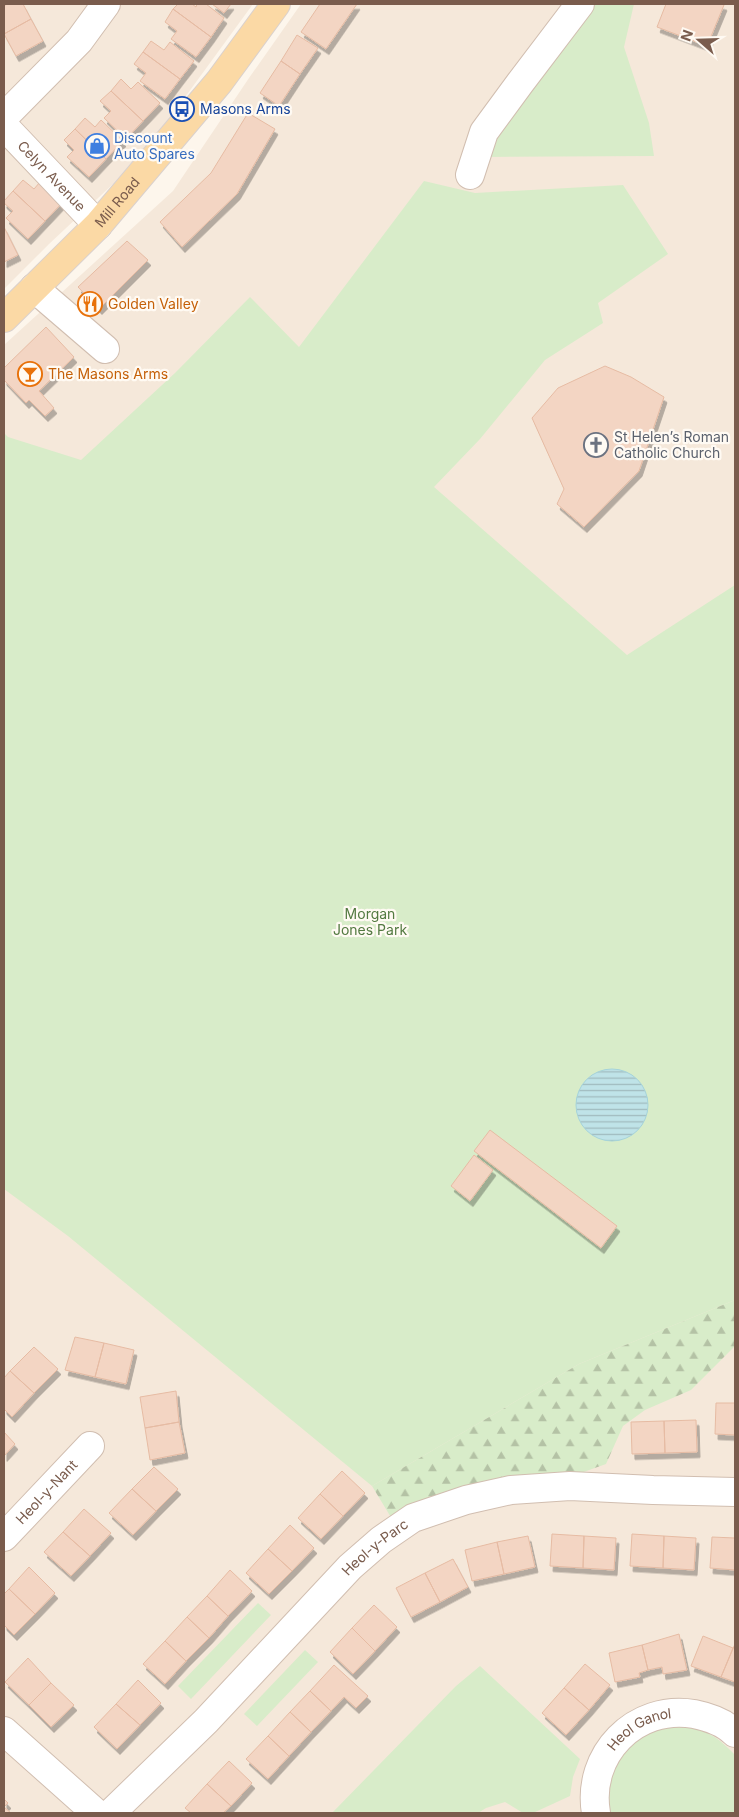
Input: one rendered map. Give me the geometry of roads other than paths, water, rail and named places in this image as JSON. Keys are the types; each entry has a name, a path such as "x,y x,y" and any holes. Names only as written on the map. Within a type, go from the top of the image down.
{"main road":[{"name":"Mill Road","path":"4,318 98,225 213,89 276,4"}],"street":[{"path":"4,117 79,41 106,4"},
{"path":"470,175 484,132 580,4"},
{"name":"Celyn Avenue","path":"4,126 98,225"},
{"path":"34,288 105,349"},
{"name":"Heol-y-Nant","path":"4,1537 90,1446"},
{"name":"Heol-y-Parc","path":"111,1813 206,1721 350,1567 381,1540 413,1518 466,1500 512,1490 570,1486 735,1492"},
{"name":"Heol Ganol","path":"596,1813 593,1798 599,1769 611,1746 630,1727 655,1716 681,1712 708,1717 731,1729 735,1734"},
{"path":"4,1731 96,1813"}],"water":[{"path":"619,1069 638,1079 646,1091 648,1105 646,1119 638,1131 626,1139 605,1141 586,1131 578,1119 576,1098 586,1079 598,1071"}],"place":[{"name":"Masons Arms","path":"182,109"},
{"name":"Discount Auto Spares","path":"97,146"},
{"name":"Golden Valley","path":"90,304"},
{"name":"The Masons Arms","path":"30,374"},
{"name":"St Helen’s Roman Catholic Church","path":"596,445"}],"park label":[{"name":"Morgan Jones Park","path":"370,922"}]}
